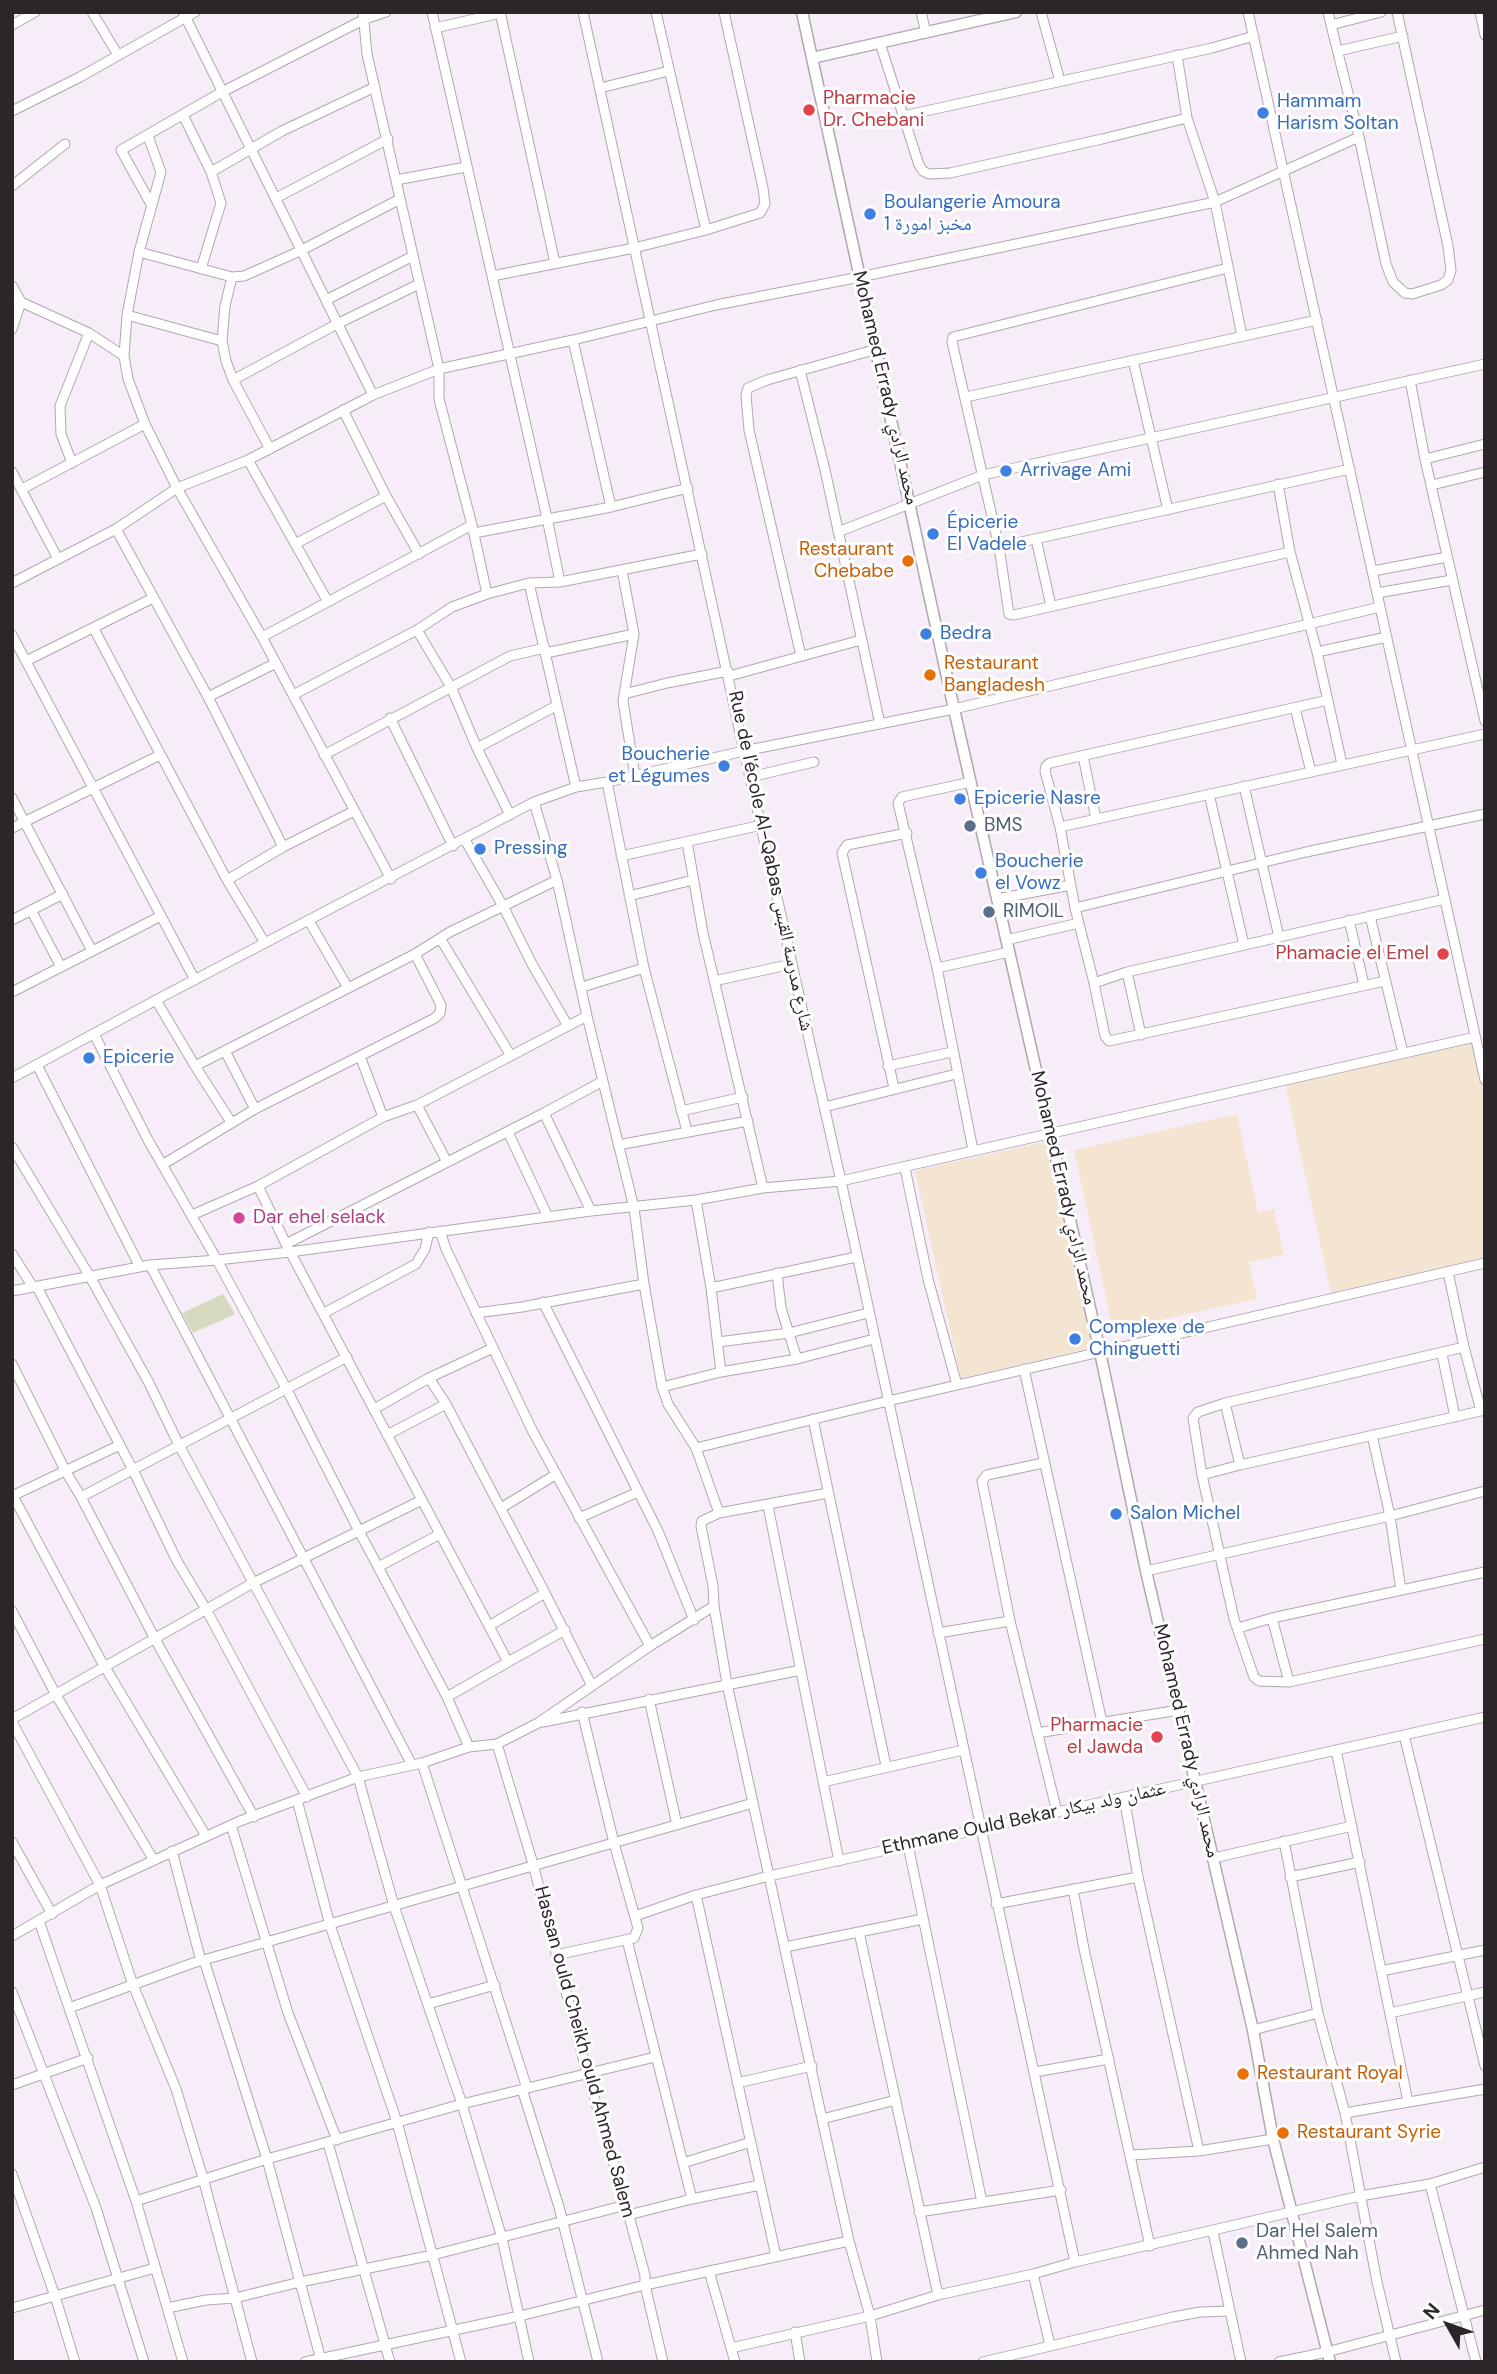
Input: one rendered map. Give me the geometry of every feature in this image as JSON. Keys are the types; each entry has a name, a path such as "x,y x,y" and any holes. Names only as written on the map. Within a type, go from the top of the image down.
{"street":[{"path":"12,24 35,12"},
{"path":"92,12 118,55"},
{"path":"152,206 121,150 364,16 386,12"},
{"path":"432,12 560,582"},
{"name":"Rue de l'école Al-Qabas شارع مدرسة القبس","path":"583,12 841,1181 1075,2262"},
{"path":"656,12 706,230"},
{"path":"492,276 634,248 760,214 765,204 724,12"},
{"name":"Mohamed Errady محمد الرادي","path":"802,12 954,709 1100,1352 1146,1571 1253,2030 1273,2139 1329,2357"},
{"path":"921,12 926,33"},
{"path":"813,58 926,33 963,18 1016,12"},
{"path":"1041,12 1060,81"},
{"path":"1248,12 1485,1080"},
{"path":"1328,12 1359,137 1386,264 1393,282 1405,293 1412,294 1441,285 1448,280 1451,270 1398,12"},
{"path":"1331,25 1381,12"},
{"path":"1480,12 1485,35"},
{"path":"435,28 500,13 555,263"},
{"path":"12,111 118,55 188,14 222,92 373,395"},
{"path":"364,16 367,54 439,369 439,399 487,594"},
{"path":"903,116 1254,36"},
{"path":"1338,51 1403,36"},
{"path":"880,43 919,165 929,174 950,173 1187,118"},
{"path":"1177,55 1187,118 1215,202 1242,336"},
{"path":"600,88 669,71"},
{"path":"211,172 282,131 375,87"},
{"path":"183,115 211,172 221,206 201,269"},
{"path":"148,136 160,172 139,253 127,314 124,356 128,379 145,424 177,488 262,637 391,879"},
{"path":"12,583 116,529 177,488 248,460 373,395 439,369 716,305 1215,202 1359,137"},
{"path":"276,198 388,139"},
{"path":"14,182 65,145"},
{"path":"396,180 466,167"},
{"path":"139,253 232,277 244,276 300,251 400,199"},
{"path":"326,300 412,256"},
{"path":"1228,268 953,337 999,547 1009,614 1290,552"},
{"path":"232,277 222,341 226,361 233,380 270,449"},
{"path":"233,380 418,284"},
{"path":"12,286 16,304 12,329"},
{"path":"16,304 89,333 124,356"},
{"path":"127,314 222,341"},
{"path":"966,397 1317,320"},
{"path":"72,463 61,435 60,406 89,333"},
{"path":"573,340 611,507"},
{"path":"801,656 754,455 746,395 748,388 757,384 877,349"},
{"path":"1133,360 1168,510"},
{"path":"838,532 983,475 1485,364"},
{"path":"800,370 880,723"},
{"path":"1409,380 1452,580 1482,696 1485,721"},
{"path":"343,410 386,496 419,554"},
{"path":"22,489 145,424"},
{"path":"1425,459 1485,444"},
{"path":"248,460 328,602"},
{"path":"999,547 1350,469"},
{"path":"12,472 58,559"},
{"path":"1432,485 1485,472"},
{"path":"1278,484 1290,552 1317,652 1342,764"},
{"path":"262,637 419,554 473,529 611,507 688,488"},
{"path":"295,544 386,496"},
{"path":"116,529 208,697 283,847"},
{"path":"1036,539 1051,606"},
{"path":"293,695 417,630 452,607 487,594 529,583 560,582 702,554"},
{"path":"1373,571 1447,557"},
{"path":"622,570 634,634 623,701 635,776"},
{"path":"1377,593 1452,580"},
{"path":"529,583 576,787"},
{"path":"26,661 153,598"},
{"path":"12,1078 534,802 576,787 954,709 1380,607"},
{"path":"94,629 227,880 265,943"},
{"path":"417,630 450,687 510,815"},
{"path":"324,755 510,656 634,634"},
{"path":"12,635 195,980"},
{"path":"1317,652 1387,637"},
{"path":"624,694 667,682 728,674 861,640"},
{"path":"208,697 276,663"},
{"path":"1328,700 1050,763 1045,771 1060,827 1075,908 1105,1037 1109,1041 1385,981"},
{"path":"477,748 556,706"},
{"path":"1295,708 1311,772"},
{"path":"390,718 453,846"},
{"path":"1060,827 1485,734"},
{"path":"12,828 160,755"},
{"path":"1083,756 1096,819"},
{"path":"750,777 814,762"},
{"path":"607,782 644,968 687,1131"},
{"path":"971,782 899,799 937,968 973,1150"},
{"path":"1244,786 1279,937"},
{"path":"1209,794 1244,945"},
{"path":"12,798 93,951"},
{"path":"534,802 557,880 634,1208 662,1387 668,1404 696,1448 719,1513"},
{"path":"227,880 283,847 354,811"},
{"path":"1075,908 1306,852 1485,814"},
{"path":"621,856 762,825"},
{"path":"894,1088 842,853 847,845 907,833"},
{"path":"465,840 568,1026"},
{"path":"687,842 714,981 763,1188"},
{"path":"195,1066 415,954 503,905 557,880"},
{"path":"629,896 693,880"},
{"path":"997,899 1071,885"},
{"path":"12,920 63,894"},
{"path":"1094,983 1127,972 1445,900"},
{"path":"32,910 61,968"},
{"path":"12,992 161,916"},
{"path":"1370,916 1403,1053"},
{"path":"1349,920 1364,985"},
{"path":"309,921 348,988"},
{"path":"1006,940 1079,923"},
{"path":"440,938 511,1056"},
{"path":"937,968 1009,952"},
{"path":"162,1165 255,1109 435,1018 440,1013 441,1005 415,954"},
{"path":"714,981 792,964"},
{"path":"582,987 644,968"},
{"path":"1127,972 1141,1035"},
{"path":"156,1000 231,1122"},
{"path":"192,1215 258,1186 383,1118 416,1105 587,1016"},
{"path":"94,1034 162,1165 218,1260 286,1388 447,1697 469,1747"},
{"path":"12,1291 150,1265 218,1260 288,1248 634,1208 763,1188 841,1181 1475,1037"},
{"path":"225,1051 255,1109"},
{"path":"888,1066 953,1052"},
{"path":"360,1056 383,1118"},
{"path":"37,1065 140,1267"},
{"path":"824,1107 956,1074"},
{"path":"288,1248 603,1081"},
{"path":"681,1111 743,1097"},
{"path":"416,1105 447,1162"},
{"path":"544,1113 591,1211"},
{"path":"618,1145 748,1121"},
{"path":"508,1132 548,1217"},
{"path":"12,1147 89,1275 149,1383 179,1445 358,1777 394,1906 462,2104 502,2238 529,2362"},
{"path":"905,1168 928,1279 957,1385"},
{"path":"258,1186 288,1248 508,1662"},
{"path":"696,1200 711,1288 721,1372"},
{"path":"440,1231 476,1313 555,1475 650,1646"},
{"path":"324,1313 416,1264 425,1249 429,1232"},
{"path":"12,1254 35,1287 120,1445 177,1561 207,1611 302,1799 330,1925 397,2122 461,2362"},
{"path":"711,1288 856,1257"},
{"path":"696,1448 1024,1369 1485,1264"},
{"path":"150,1265 417,1764 495,1985 562,2220 598,2362"},
{"path":"1202,1475 1483,1411 1464,1348 1448,1272"},
{"path":"777,1273 781,1308 797,1359"},
{"path":"476,1313 644,1284"},
{"path":"543,1302 658,1531 694,1619"},
{"path":"718,1342 789,1333 868,1313"},
{"path":"662,1387 721,1372 797,1359 874,1339"},
{"path":"374,1409 429,1378 493,1348"},
{"path":"1464,1348 1225,1403 1193,1416 1202,1475 1234,1619 1254,1676 1259,1681 1289,1682 1485,1639"},
{"path":"1442,1354 1455,1417"},
{"path":"81,1497 347,1357"},
{"path":"12,1364 155,1639 254,1817"},
{"path":"1024,1369 1102,1722"},
{"path":"429,1378 446,1404 592,1686"},
{"path":"1225,1403 1240,1465"},
{"path":"387,1435 446,1404"},
{"path":"813,1419 886,1766"},
{"path":"1372,1435 1390,1516 1401,1590"},
{"path":"120,1445 12,1495 105,1667 206,1836"},
{"path":"1043,1463 987,1475 982,1481 1010,1621 1057,1812"},
{"path":"501,1508 555,1475"},
{"path":"1146,1571 1390,1516 1485,1491"},
{"path":"579,1518 638,1492"},
{"path":"828,1493 719,1513 701,1523 727,1684 849,2241 870,2316 877,2362"},
{"path":"252,2362 203,2178 176,2089 133,1985 100,1885 12,1720 254,1583 422,1500"},
{"path":"768,1506 839,1861"},
{"path":"378,1567 440,1534"},
{"path":"1238,1628 1272,1618 1485,1572"},
{"path":"489,1626 545,1593"},
{"path":"12,1936 100,1885 231,1825 358,1777 417,1764 469,1747 496,1744 538,1723 650,1646 714,1606"},
{"path":"12,1611 56,1695 153,1859"},
{"path":"1272,1618 1289,1682"},
{"path":"938,1633 1010,1621"},
{"path":"447,1697 565,1630"},
{"path":"538,1723 801,1670"},
{"path":"649,1699 677,1825"},
{"path":"1037,1733 1178,1710"},
{"path":"556,1955 634,1938 638,1928 582,1712"},
{"name":"Ethmane Ould Bekar عثمان ولد بيكار","path":"635,1916 696,1895 769,1876 1485,1717"},
{"path":"1404,1735 1485,2066"},
{"name":"Hassan ould Cheikh ould Ahmed Salem","path":"496,1744 533,1864 587,2073 645,2275 663,2362"},
{"path":"823,1782 964,1750"},
{"path":"1336,1750 1408,2102"},
{"path":"1124,1797 1138,1877 1199,2151"},
{"path":"69,2008 202,1961 753,1803"},
{"path":"231,1825 266,1944 332,2142 363,2269 390,2362"},
{"path":"1214,1858 1352,1826"},
{"path":"1284,1841 1318,2013 1345,2113 1396,2362"},
{"path":"12,1842 52,1914"},
{"path":"908,1845 982,2202"},
{"path":"172,1851 202,1961 267,2159 321,2360"},
{"path":"1290,1877 1360,1862"},
{"path":"996,1904 1138,1877"},
{"path":"1073,1889 1084,1950 1150,2246"},
{"path":"696,1895 776,2256"},
{"path":"785,1947 923,1919"},
{"path":"39,1921 136,2201 183,2362"},
{"path":"859,1932 938,2295"},
{"path":"627,1940 692,2199"},
{"path":"1381,1971 1485,1950"},
{"path":"428,2004 495,1985"},
{"path":"12,1992 96,2207 144,2362"},
{"path":"1390,2012 1485,1992"},
{"path":"1253,2030 1318,2013"},
{"path":"136,2201 203,2178 397,2122 655,2057"},
{"path":"12,2085 88,2058"},
{"path":"1035,2072 1109,2059"},
{"path":"737,2083 811,2066"},
{"path":"1345,2113 1485,2089"},
{"path":"822,2119 896,2100"},
{"path":"1130,2155 1199,2151 1273,2139"},
{"path":"683,2163 751,2142"},
{"path":"731,2348 870,2316 938,2295 1075,2262 1360,2196 1430,2184 1485,2167"},
{"path":"12,2174 75,2362"},
{"path":"1430,2184 1476,2362"},
{"path":"167,2308 206,2300 235,2298 433,2255 562,2220 760,2185"},
{"path":"919,2212 1061,2190"},
{"path":"1213,2232 1241,2362"},
{"path":"305,2362 849,2241"},
{"path":"12,2308 155,2268"},
{"path":"709,2271 735,2362"},
{"path":"1033,2274 1050,2345"},
{"path":"983,2362 1200,2312 1230,2311"},
{"path":"1279,2362 1329,2357 1390,2335 1485,2311"},
{"path":"795,2332 800,2362"}],"shaded area":[{"path":"1472,1041 1485,1098 1485,1258 1331,1293 1285,1083"},
{"path":"1237,1114 1258,1212 1274,1209 1284,1255 1249,1262 1257,1299 1113,1330 1074,1150"},
{"path":"1048,1141 1094,1347 961,1378 915,1171"}],"green space":[{"path":"223,1294 235,1314 193,1333 182,1313"}],"place":[{"name":"Pharmacie Dr. Chebani","path":"809,110"},
{"name":"Hammam Harism Soltan","path":"1263,113"},
{"name":"Boulangerie Amoura 1 مخبز امورة","path":"870,214"},
{"name":"Arrivage Ami","path":"1006,471"},
{"name":"Épicerie El Vadele","path":"933,534"},
{"name":"Restaurant Chebabe","path":"908,561"},
{"name":"Bedra","path":"926,634"},
{"name":"Restaurant Bangladesh","path":"930,675"},
{"name":"Boucherie et Légumes","path":"724,766"},
{"name":"Epicerie Nasre","path":"960,799"},
{"name":"BMS","path":"970,826"},
{"name":"Pressing","path":"480,849"},
{"name":"Boucherie el Vowz","path":"981,873"},
{"name":"RIMOIL","path":"989,912"},
{"name":"Phamacie el Emel","path":"1443,954"},
{"name":"Epicerie","path":"89,1058"},
{"name":"Dar ehel selack","path":"239,1218"},
{"name":"Complexe de Chinguetti","path":"1075,1339"},
{"name":"Salon Michel","path":"1116,1514"},
{"name":"Pharmacie el Jawda","path":"1157,1737"},
{"name":"Restaurant Royal","path":"1243,2074"},
{"name":"Restaurant Syrie","path":"1283,2133"},
{"name":"Dar Hel Salem Ahmed Nah","path":"1242,2243"}]}
